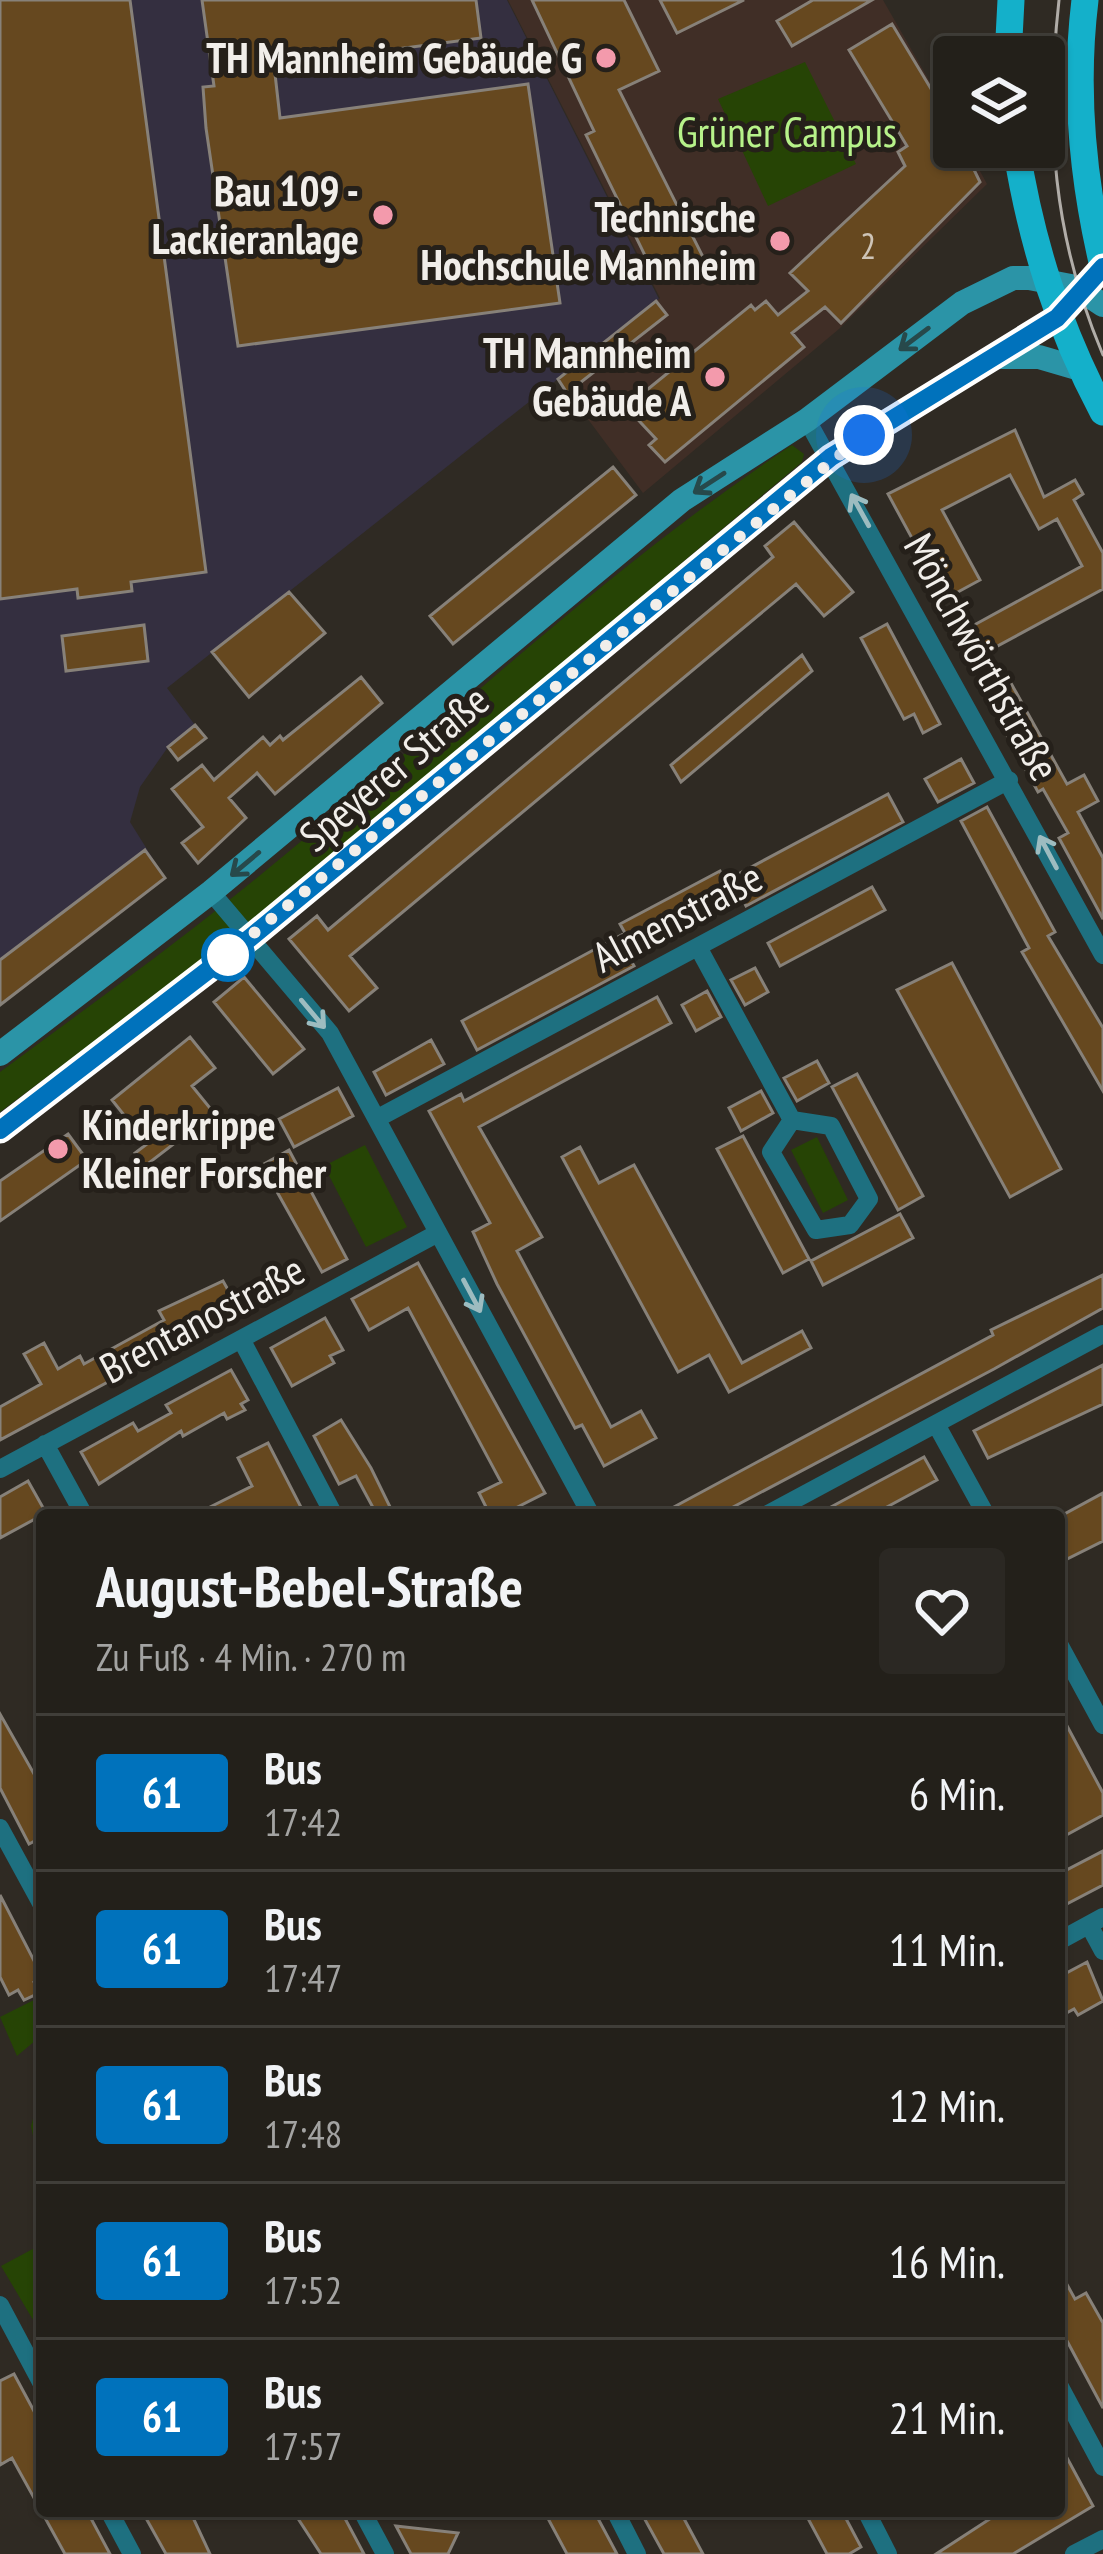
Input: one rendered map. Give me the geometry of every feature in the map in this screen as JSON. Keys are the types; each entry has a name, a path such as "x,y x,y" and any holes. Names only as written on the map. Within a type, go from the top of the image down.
{"main road":[{"path":"1009,36 1011,0"},
{"path":"1085,0 1079,84 1084,171 1103,266"},
{"path":"1065,93 1079,84"},
{"path":"1020,168 1032,233 1057,318 1103,412"}],"street":[{"path":"1013,278 1032,233"},
{"name":"Speyerer Straße","path":"0,1130 250,938 831,457 1094,298 1103,266"},
{"name":"Speyerer Straße","path":"0,1054 211,892 682,500 807,420 962,303 1013,278 1044,279 1094,298"},
{"path":"995,357 1039,357 1080,368"},
{"path":"807,420 831,457"},
{"name":"Mönchwörthstraße","path":"831,457 1103,955"},
{"name":"Almenstraße","path":"378,1118 1009,780"},
{"path":"211,892 330,1033 588,1509"},
{"path":"698,946 792,1120"},
{"path":"792,1120 830,1126 869,1199 850,1225 816,1230 771,1151 792,1120"},
{"name":"Brentanostraße","path":"0,1468 438,1233"},
{"path":"777,1509 1103,1334"},
{"path":"241,1339 331,1509"},
{"path":"936,1424 983,1509"},
{"path":"45,1444 81,1509"},
{"path":"1065,1655 1103,1725"},
{"path":"0,1828 36,1894"},
{"path":"1065,1938 1096,1921 1103,1951"},
{"path":"0,2305 36,2373"},
{"path":"1065,2396 1103,2467"},
{"path":"112,2517 132,2554"},
{"path":"365,2517 385,2554"},
{"path":"618,2517 637,2554"},
{"path":"869,2517 888,2554"},
{"path":"1074,2554 1103,2539"}],"shaded area":[{"path":"0,0 507,0 659,299 167,688 195,725 168,747 140,787 130,822 165,878 0,1005"},
{"name":"Technische Hochschule Mannheim","path":"508,0 883,0 933,87 933,168 978,168 987,184 839,329 643,493 558,379 660,298"}],"green space":[{"name":"Grüner Campus","path":"805,62 856,164 768,206 718,99"},
{"path":"792,445 804,454 802,462 254,922 0,1112 0,1072 233,897 577,607 718,496"},
{"path":"817,1137 848,1200 823,1213 791,1150"},
{"path":"365,1145 407,1227 366,1247 324,1166"},
{"path":"36,1999 36,2040 17,2056 0,2017"},
{"path":"36,2108 36,2151 31,2126"},
{"path":"36,2247 36,2325 1,2266"}],"building":[{"path":"0,0 130,0 206,572 131,582 132,591 78,598 77,589 0,599"},
{"name":"Bau 109 - Lackieranlage","path":"202,0 476,0 481,38 274,65 280,118 528,84 560,303 238,346 206,128 203,87 214,86"},
{"path":"532,0 624,0 659,71 619,90 703,257 657,280 586,135 594,131"},
{"path":"660,0 744,0 677,33"},
{"path":"813,0 872,0 792,46 777,21"},
{"path":"892,24 933,92 933,168 973,168 980,182 841,323 825,307 792,333 804,347 665,462 649,445 656,439 626,407 751,305 755,310 766,301 778,315 808,291 790,273 905,166 898,152 907,146 849,50"},
{"path":"656,301 667,315 567,393 558,379"},
{"path":"1015,430 1044,497 1075,480 1083,494 1074,500 1103,553 1103,589 979,656 965,630 1082,566 1057,519 1039,529 1010,475 942,510 980,580 945,599 888,494"},
{"path":"613,467 636,495 453,644 430,616"},
{"path":"794,522 853,592 824,616 796,584 350,956 377,988 349,1011 289,939 317,916 328,930 773,557 765,546"},
{"path":"289,592 325,633 249,697 212,652"},
{"path":"887,624 940,724 923,733 914,714 904,719 861,638"},
{"path":"144,625 148,661 66,671 62,636"},
{"path":"802,655 812,671 681,782 671,765"},
{"path":"1002,667 1067,784 1084,775 1098,801 1078,812 1103,858 1103,919 1059,838 1068,833 1043,789 1038,792 977,680"},
{"path":"361,677 382,703 275,794 257,773 229,798 246,818 198,863 182,843 203,827 172,789 202,765 214,780 263,737 270,745 280,736 283,740"},
{"path":"195,725 206,738 178,760 168,747"},
{"path":"961,759 974,783 938,802 925,779"},
{"path":"888,794 903,822 746,906 742,898 664,938 629,957 634,966 477,1050 462,1021 625,933 620,924 720,871 725,881"},
{"path":"987,807 1055,932 1048,936 1103,1028 1103,1091 1022,952 1029,948 961,821"},
{"path":"145,850 165,878 0,1005 0,960"},
{"path":"872,887 885,910 780,966 768,943"},
{"path":"952,963 1061,1169 1010,1197 897,990"},
{"path":"755,968 768,992 745,1005 731,980"},
{"path":"244,977 304,1049 273,1074 214,1002"},
{"path":"707,991 721,1017 696,1031 682,1005"},
{"path":"657,997 671,1023 479,1127 542,1237 517,1251 611,1427 641,1411 656,1438 604,1466 582,1425 575,1428 497,1284 473,1232 490,1223 429,1111 461,1094 464,1101"},
{"path":"190,1037 215,1068 192,1086 214,1113 145,1166 135,1153 147,1144 112,1100"},
{"path":"431,1040 444,1064 386,1095 374,1072"},
{"path":"817,1061 829,1083 797,1101 784,1078"},
{"path":"857,1074 923,1196 898,1210 832,1087"},
{"path":"338,1088 353,1116 294,1147 279,1119"},
{"path":"761,1091 773,1113 741,1131 729,1108"},
{"path":"68,1134 87,1160 0,1221 0,1181"},
{"path":"743,1136 809,1259 783,1273 717,1149"},
{"path":"580,1147 599,1183 634,1165 742,1363 802,1331 811,1348 729,1392 709,1355 678,1372 562,1157"},
{"path":"289,1150 347,1259 322,1272 262,1165"},
{"path":"900,1214 913,1238 823,1285 811,1261"},
{"path":"418,1263 545,1493 514,1509 487,1509 479,1493 501,1482 408,1308 369,1330 352,1299"},
{"path":"1103,1275 1103,1308 994,1369 729,1509 670,1509 993,1335 991,1330"},
{"path":"223,1281 240,1311 0,1440 0,1407 41,1384 24,1354 44,1343 58,1369 80,1356 84,1364 164,1320 159,1311"},
{"path":"325,1318 343,1350 330,1356 334,1363 292,1386 271,1348"},
{"path":"1103,1365 1103,1404 988,1458 974,1431"},
{"path":"231,1370 248,1400 241,1404 245,1410 227,1419 224,1413 183,1436 181,1431 99,1484 81,1452 133,1423 138,1431 171,1413 166,1405"},
{"path":"341,1420 391,1509 374,1509 356,1476 339,1484 314,1436"},
{"path":"268,1443 302,1509 206,1509 252,1486 238,1458"},
{"path":"924,1457 937,1480 883,1509 827,1509"},
{"path":"28,1481 44,1509 36,1509 36,1518 0,1538 0,1497"},
{"path":"1103,1493 1103,1541 1065,1560 1065,1514"},
{"path":"0,1714 36,1777 36,1840 29,1844 0,1788"},
{"path":"1065,1722 1103,1793 1103,1815 1065,1836"},
{"path":"1103,1851 1103,1885 1065,1905 1065,1871"},
{"path":"0,1895 36,1964 36,1994 24,2000 18,1990 9,1995 0,1977"},
{"path":"1087,1962 1103,2001 1078,2015 1074,2009 1065,2014 1065,1974"},
{"path":"1065,2281 1075,2299 1086,2293 1103,2323 1103,2408 1065,2337"},
{"path":"14,2374 36,2415 36,2501 12,2458 0,2465 0,2381"},
{"path":"1065,2454 1093,2506 1013,2554 936,2554 993,2517 1065,2517"},
{"path":"45,2517 90,2517 110,2554 65,2554"},
{"path":"145,2517 193,2517 210,2554 166,2554"},
{"path":"297,2517 344,2517 364,2554 321,2554"},
{"path":"547,2517 597,2517 617,2554 567,2554"},
{"path":"644,2517 683,2517 703,2554 664,2554"},
{"path":"807,2517 845,2517 861,2547 849,2554 827,2554"},
{"path":"396,2526 458,2533 448,2554 411,2554"}],"tram line":[{"path":"1059,0 1053,92 1057,180 1073,267 1103,355"}],"bus line":[{"name":"61","path":"0,1130 250,938 831,457 1057,318 1080,298 1103,267"}],"place":[{"name":"TH Mannheim Gebäude G","path":"606,58"},
{"name":"Bau 109 - Lackieranlage","path":"383,215"},
{"name":"Technische Hochschule Mannheim","path":"780,241"},
{"name":"TH Mannheim Gebäude A","path":"715,377"},
{"name":"Kinderkrippe Kleiner Forscher","path":"58,1149"}],"route":[{"path":"228,955 216,964 831,457 864,435"}]}
